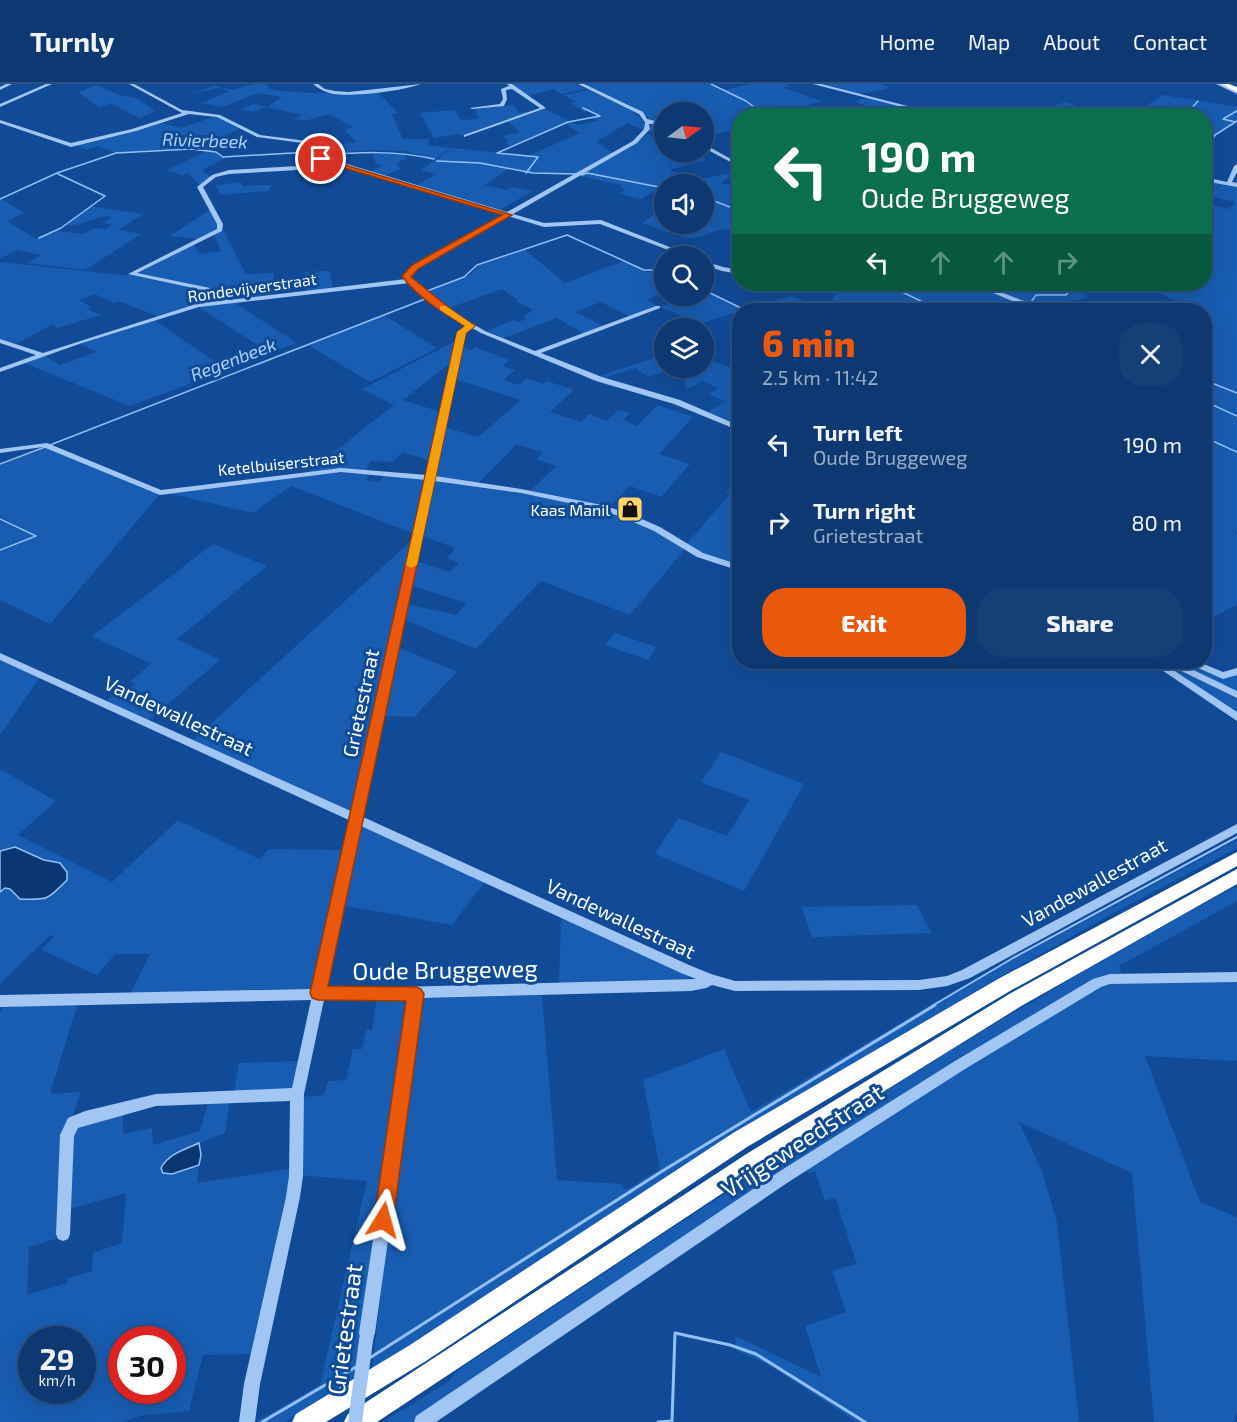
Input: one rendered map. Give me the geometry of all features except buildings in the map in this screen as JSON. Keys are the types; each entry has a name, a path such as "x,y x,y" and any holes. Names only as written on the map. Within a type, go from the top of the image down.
{"highway":[{"path":"1224,84 1237,90"},
{"path":"304,1422 418,1353 740,1140 1004,986 1237,858"},
{"path":"356,1422 755,1160 1017,999 1237,876"}],"street":[{"path":"0,106 50,84"},
{"path":"131,84 181,111 218,116 259,136 305,142 318,157 341,165 549,226 598,221 662,246"},
{"path":"315,84 322,91 340,94 419,84"},
{"path":"578,84 633,108 647,121 654,122"},
{"path":"815,84 912,108"},
{"path":"1218,84 1237,90"},
{"path":"1230,84 1237,90"},
{"path":"0,87 9,85"},
{"path":"466,136 544,108 511,85 503,89 505,99 502,105 472,108"},
{"path":"71,145 134,130 190,112"},
{"path":"0,121 82,150"},
{"path":"647,121 647,129 635,142 411,270 406,276 410,282 448,312 471,326 599,379 678,402 732,426"},
{"path":"714,152 732,162"},
{"path":"226,301 220,293 208,289 131,274 220,230 220,224 200,187 214,177 229,172 341,165"},
{"path":"1229,183 1237,166"},
{"path":"1212,180 1237,185"},
{"path":"714,266 732,271"},
{"name":"Rondevijverstraat","path":"0,370 192,306 410,282"},
{"path":"992,291 1025,303"},
{"path":"535,353 658,307"},
{"name":"Grietestraat","path":"248,1422 252,1384 293,1197 296,1176 297,1094 462,332 471,326"},
{"path":"0,341 43,355"},
{"name":"Ketelbuiserstraat","path":"0,451 44,445 160,493 341,470 430,478 520,491 599,507 652,527 704,557 732,566"},
{"name":"Vandewallestraat","path":"0,656 709,979 735,986 919,985 947,981 966,974 1237,828"},
{"path":"1165,669 1237,717"},
{"path":"1184,669 1237,695"},
{"path":"1207,669 1223,676 1237,671"},
{"name":"Vrijgeweedstraat","path":"422,1422 782,1178 960,1065 1098,983 1110,979 1237,977"},
{"name":"Oude Bruggeweg","path":"0,1001 318,993 416,994 692,986 706,983 709,979"},
{"name":"Grietestraat","path":"356,1422 416,994"},
{"path":"63,1234 67,1135 73,1123 156,1100 297,1094"}],"shaded area":[{"path":"253,84 266,84 270,88 268,89 309,93 376,90 398,113 392,114 403,139 429,139 428,145 450,148 435,159 404,151 372,150 318,155 313,149 356,142 345,130 353,127 329,114 304,121 294,119 302,115 267,107 282,97 258,93 222,107 202,103 229,91 219,88 193,93 214,86 233,90"},
{"path":"510,84 574,84 586,89 561,94 554,89 528,96"},
{"path":"583,84 709,84 754,108 732,108 732,130 714,135 714,102 654,102 654,120 632,106"},
{"path":"750,84 787,84 789,85 783,88 822,101 800,108 755,108 724,90"},
{"path":"819,84 883,84 889,88 859,94"},
{"path":"97,85 119,95 136,98 156,111 139,118 111,103 99,108 78,92"},
{"path":"589,90 628,107 644,121 644,130 627,123 596,142 613,153 577,173 533,173 509,169 485,185 506,190 513,187 533,191 498,211 416,186 437,174 421,170 452,148 528,156 580,133 566,124 512,147 505,142 509,140 502,136 520,132 507,121 545,109 577,125 598,121 593,118 598,115 588,111 584,112 571,103 576,102 564,95"},
{"path":"1163,95 1237,107 1237,120 1212,139 1212,108 1143,108"},
{"path":"869,97 914,108 866,108 869,107 854,101"},
{"path":"1066,102 1083,108 1051,108 1048,107"},
{"path":"254,104 267,107 253,112 241,109"},
{"path":"515,105 518,113 544,108 464,136 459,134 434,138 420,113 454,110 461,120 478,119 475,108"},
{"path":"215,116 240,128 219,139 229,141 211,150 225,158 202,170 211,177 200,185 187,173 182,175 167,170 209,150 164,149 116,153 97,146 87,150 74,145 160,123 182,128"},
{"path":"652,123 654,123 654,129 648,134"},
{"path":"648,134 654,138 654,162 699,162 669,170 683,174 654,174 654,191 641,199 619,194 626,189 620,187 622,185 579,176"},
{"path":"372,152 404,153 407,160 401,160 397,166 403,168 384,176 369,172 383,165 376,164"},
{"path":"732,172 728,175 730,177 720,183 732,185 732,231 714,231 714,176"},
{"path":"1212,180 1237,185 1237,532 1232,531 1237,534 1237,604 1212,618 1212,303 1180,303 1155,291 1212,291 1212,205 1230,209 1235,202 1212,197"},
{"path":"241,182 242,186 272,185 268,191 220,195 216,185"},
{"path":"0,198 24,213 7,221 36,239 58,231 84,234 94,228 106,229 111,225 103,223 111,217 104,217 67,225 90,206 143,214 118,230 141,234 85,270 28,263 41,255 16,250 0,259"},
{"path":"211,209 220,228 199,239 170,236"},
{"path":"654,215 654,227 641,223"},
{"path":"223,230 246,274 274,273 273,281 270,282 272,295 252,297 251,287 225,293 229,300 195,304 157,316 119,301 114,303 95,294 79,300 91,307 87,309 101,315 57,328 53,324 16,344 0,339 0,262 133,275 194,243 199,254 221,251 214,234"},
{"path":"674,234 707,234 695,238"},
{"path":"525,250 565,283 624,261 648,272 654,271 654,297 647,300 657,306 630,317 601,302 575,312 603,326 584,334 557,318 504,338 487,331 513,320 518,322 527,319 523,316 533,310 516,301 518,300 502,289 449,308 431,295 434,294 429,290 471,274 478,266"},
{"path":"330,271 333,289 306,291 305,272"},
{"path":"841,291 1082,291 1087,297 1082,300 1048,303 830,303"},
{"path":"714,296 732,305 732,313 714,319 685,318 661,307 714,306"},
{"path":"790,296 805,303 766,303"},
{"path":"232,301 297,343 270,353 197,306"},
{"path":"384,315 437,348 370,382 308,345"},
{"path":"153,319 227,370 130,406 24,363 44,355 60,365 97,352 79,343"},
{"path":"458,340 453,361 403,400 441,412 431,461 402,452 393,462 371,461 366,470 339,469 307,473 394,405 362,389"},
{"path":"461,347 472,350 475,347 509,360 503,366 515,370 503,380 519,385 527,378 543,384 547,381 574,390 550,412 581,422 589,414 607,421 618,410 629,413 623,420 637,426 658,405 693,417 659,454 690,464 661,497 630,486 608,508 530,491 556,466 537,459 543,452 517,444 477,484 433,477 444,427 478,437 521,400 454,379"},
{"path":"654,358 654,375 648,377 635,368 603,378 600,376"},
{"path":"714,361 732,368 732,423 709,412 725,401 709,394 718,388 702,381 687,390 684,380 714,378"},
{"path":"46,448 160,494 50,624 0,600 0,551 38,536 0,517 0,465"},
{"path":"337,472 371,473 366,480 379,482 384,475 426,480 415,534 291,486 253,513 167,493"},
{"path":"431,481 549,497 607,510 648,526 685,549 630,615 541,581 476,649 403,619 407,604 456,615 466,603 410,585 416,561 450,572 459,563 447,558 455,548 420,535"},
{"path":"732,485 732,561 730,564 715,560 685,546 730,494 726,492"},
{"path":"0,520 33,536 0,549"},
{"path":"412,540 415,544 356,809 351,811 193,740"},
{"path":"213,544 267,566 177,639 220,660 149,720 106,701 121,689 127,691 136,684 130,681 151,664 92,636"},
{"path":"615,633 656,647 648,660 605,645"},
{"path":"396,646 457,672 414,717 382,716"},
{"path":"0,660 40,677 0,735"},
{"path":"1169,669 1180,669 1237,698 1237,713"},
{"path":"1191,669 1206,669 1225,677 1237,673 1237,691"},
{"path":"721,752 804,784 744,891 655,854 678,818 727,836 749,800 701,782"},
{"path":"0,769 56,801 18,835 112,882 178,820 259,859 269,849 347,850 317,985 305,992 129,996 150,954 115,954 97,975 41,950 54,937 50,935 0,984 0,892 60,863 44,860 15,847 0,851"},
{"path":"359,823 486,880 452,925 341,905"},
{"path":"1237,840 1237,848 1015,969 798,1098 372,1370 399,1131 418,1004 423,998 542,995 557,1180 622,1184 626,1190 660,1169 643,1080 724,1049 751,1112 954,991"},
{"path":"15,847 44,860 60,863 67,872 67,880 51,895 42,899 20,899 10,889 5,888 0,892 0,851"},
{"path":"1237,886 1237,901 1119,966 1122,975 1107,976 416,1422 383,1422 448,1382 458,1370 649,1243 939,1058 1136,941"},
{"path":"917,905 931,933 812,937 802,907"},
{"path":"561,916 686,973 689,978 686,983 559,987"},
{"path":"1237,980 1237,1061 1145,1056 1200,1202 1237,1217 1237,1413 1234,1422 1154,1422 1132,1173 1019,1122 1042,1171 1057,1223 1079,1422 857,1422 767,1364 736,1350 735,1336 821,1377 805,1326 846,1312 832,1270 857,1264 835,1197 825,1201 815,1171 809,1173 805,1169 956,1071 1101,986 1112,982"},
{"path":"377,997 400,997 407,1008 353,1381 285,1422 256,1422 320,1385 367,1181 299,1175 300,1097 324,1095 328,1081 346,1080 353,1049 362,1049 366,1030 372,1030"},
{"path":"78,1002 50,1094 80,1092 71,1122 123,1111 123,1134 152,1128 153,1145 200,1131 209,1099 230,1098 225,1133 199,1143 195,1168 199,1165 197,1183 294,1168 256,1354 203,1355 189,1411 141,1416 121,1422 0,1422 0,1012 4,1003","holes":["126,1193 122,1243 93,1253 92,1271 68,1278 67,1283 27,1295 29,1247 65,1236 66,1210"]},
{"path":"300,1061 294,1089 234,1093 239,1063"},
{"path":"199,1143 201,1155 199,1165 172,1174 163,1173 161,1168 168,1159"}],"waterway":[{"path":"711,84 755,108"},
{"path":"1192,108 1198,101"},
{"path":"527,172 538,157 497,153 568,122 600,116 583,108"},
{"path":"1235,122 1223,119 1237,111"},
{"path":"1212,140 1215,135 1237,121"},
{"name":"Rivierbeek","path":"0,199 57,173 116,153 191,149 216,152 223,157 310,152"},
{"name":"Rivierbeek","path":"319,156 376,153 405,154 434,159"},
{"name":"Rivierbeek","path":"437,161 480,163 527,172"},
{"name":"Rivierbeek","path":"527,172 576,174"},
{"name":"Rivierbeek","path":"582,175 587,173 654,186"},
{"path":"39,238 61,228 105,196 58,174"},
{"name":"Rivierbeek","path":"714,201 732,208"},
{"name":"Regenbeek","path":"427,291 464,277 477,265 567,235 644,270 654,270"},
{"name":"Rivierbeek","path":"900,291 925,303"},
{"path":"1031,302 1036,295 1066,295 1069,291"},
{"name":"Regenbeek","path":"714,295 732,304"},
{"name":"Regenbeek","path":"50,445 425,299"},
{"path":"1212,383 1237,393"},
{"name":"Rivierbeek","path":"1212,405 1237,416"},
{"name":"Regenbeek","path":"1212,441 1237,452"},
{"name":"Regenbeek","path":"0,464 45,447"},
{"name":"Regenbeek","path":"0,519 36,536 0,550"},
{"path":"932,1006 1013,958 1237,837"},
{"path":"368,1359 664,1170 935,1005"},
{"path":"658,1422 672,1421 675,1333 730,1345 756,1354 865,1422"},
{"path":"262,1422 356,1367"}],"slow traffic":[{"path":"411,565 462,332 463,329 471,326 443,308"}],"place":[{"name":"Kaas Manil","path":"630,509"}],"route":[{"path":"321,159 508,215 415,267 406,276 411,283 448,312 471,326 463,329 462,332 318,993 416,994 383,1220"}]}
